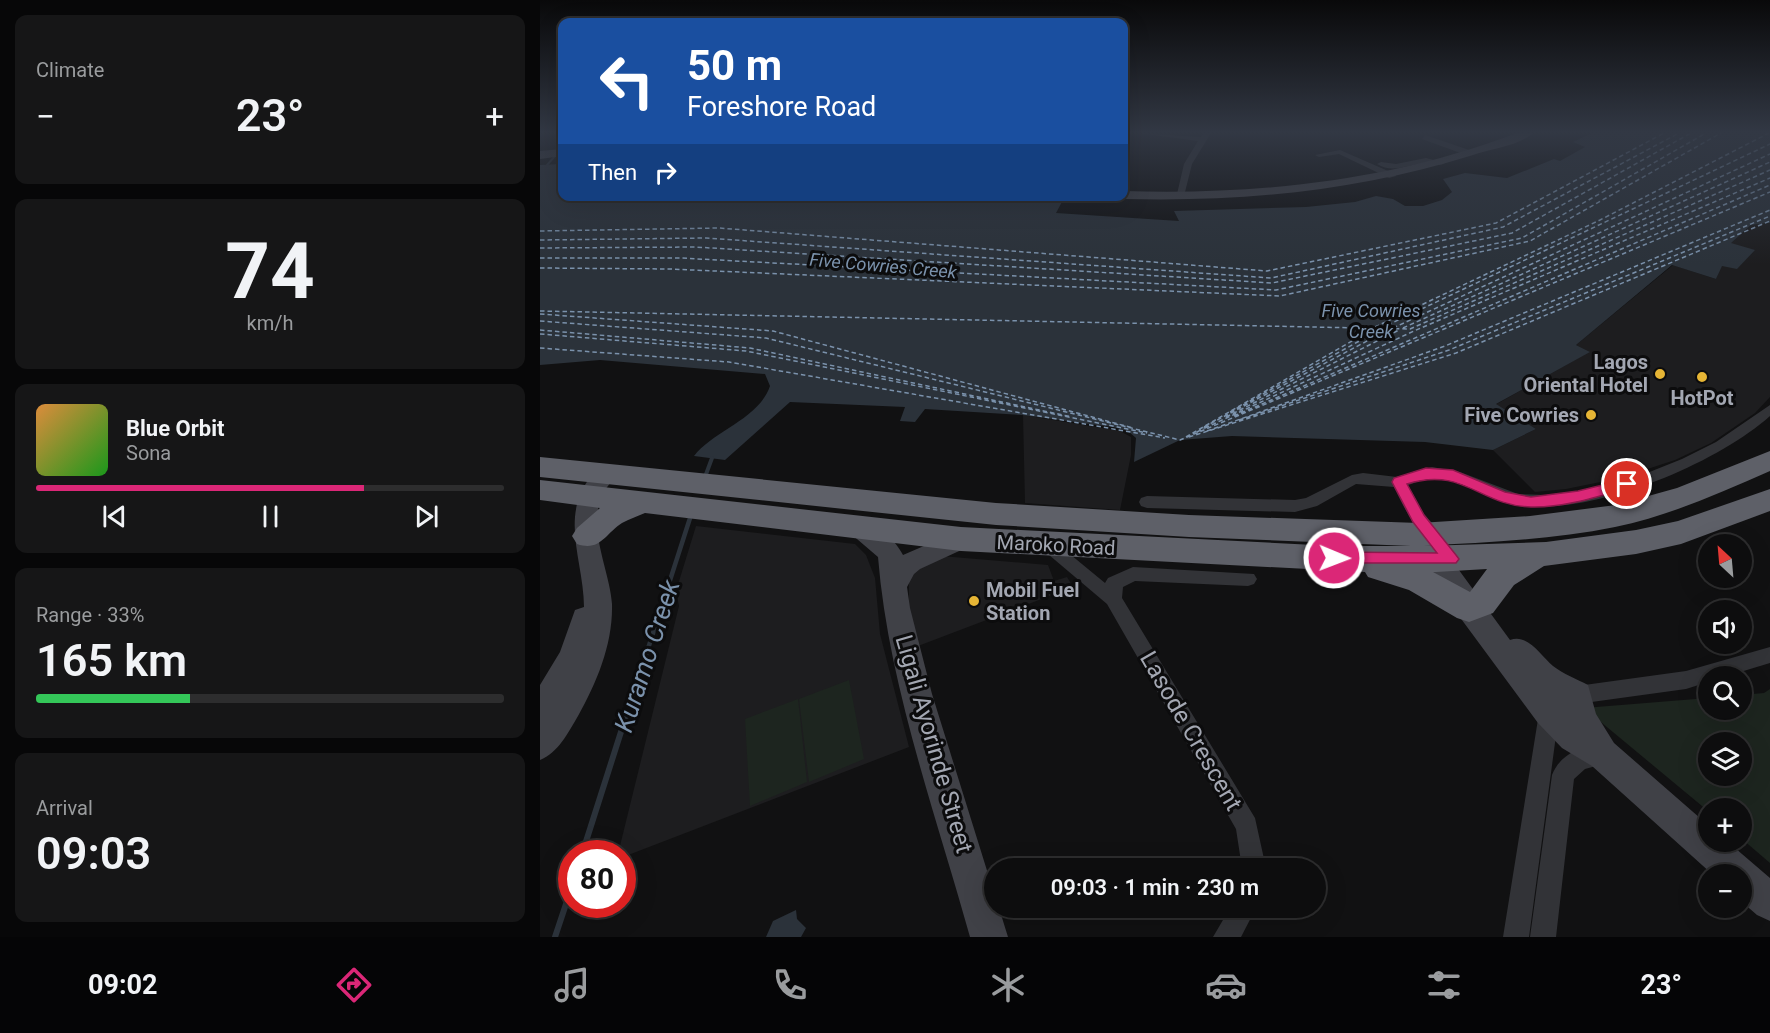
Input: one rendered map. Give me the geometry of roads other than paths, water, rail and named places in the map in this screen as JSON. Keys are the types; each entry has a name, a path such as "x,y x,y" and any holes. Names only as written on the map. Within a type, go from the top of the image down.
{"highway":[{"path":"1432,541 1616,516 1686,496 1770,460"},
{"path":"540,467 588,483 663,496"},
{"path":"540,490 588,483 663,496"},
{"path":"588,536 610,516 663,496"},
{"name":"Maroko Road","path":"663,496 1432,541"},
{"path":"1432,541 1546,554 1596,549 1681,532 1770,500"},
{"name":"Maroko Road","path":"750,502 859,527 1048,545 1334,558 1432,541"},
{"path":"1334,558 1402,573 1475,605 1503,572 1546,554"}],"street":[{"path":"1181,194 1185,177"},
{"path":"1128,195 1302,189 1387,177"},
{"path":"1147,502 1295,506 1317,501 1346,483 1360,478 1399,482 1426,473 1441,473 1516,500 1540,501 1578,496 1643,480 1687,464 1729,441 1770,409"},
{"path":"1399,482 1432,541 1549,713 1572,737 1603,755 1727,864"},
{"path":"540,745 559,721 582,681 594,648 598,604 588,536 588,483"},
{"path":"540,713 573,656 585,622 588,483"},
{"name":"Ligali Ayorinde Street","path":"859,527 887,549 895,585 896,608 916,694 989,937"},
{"path":"895,585 904,567 911,562 961,538"},
{"name":"Lasode Crescent","path":"1048,545 1113,598 1247,826 1252,858"},
{"path":"1113,598 1113,583 1133,574 1248,579"},
{"path":"1475,605 1550,682 1577,695 1686,680 1770,655"},
{"path":"1577,695 1581,718 1603,755"},
{"path":"1515,937 1549,713"},
{"path":"1543,937 1563,775 1571,763 1583,757 1603,755"},
{"path":"1752,887 1770,902"},
{"path":"1226,937 1238,918"}],"water":[{"name":"Five Cowries Creek","path":"540,177 558,177 558,201 1062,201 1056,213 1179,221 1174,211 1306,207 1355,202 1376,196 1393,199 1405,206 1423,206 1442,200 1452,192 1443,179 1451,177 1770,177 1770,223 1751,225 1731,243 1755,250 1737,269 1722,266 1716,279 1672,265 1576,345 1590,352 1496,404 1536,429 1493,450 1425,442 1232,436 1180,440 1134,462 1136,438 1128,431 1113,427 1022,415 925,409 915,422 900,421 905,407 790,402 725,460 694,456 712,439 756,407 770,386 765,374 600,360 540,365"},
{"path":"796,910 797,919 806,928 801,937 766,937 773,921"}],"waterway":[{"name":"Kuramo Creek","path":"705,477 712,458"},
{"name":"Kuramo Creek","path":"635,689 691,515"},
{"name":"Kuramo Creek","path":"586,840 635,688"},
{"name":"Kuramo Creek","path":"555,937 561,918"}],"place":[{"name":"Lagos Oriental Hotel","path":"1660,374"},
{"name":"HotPot","path":"1702,377"},
{"name":"Five Cowries","path":"1591,415"},
{"name":"Mobil Fuel Station","path":"974,601"}]}
